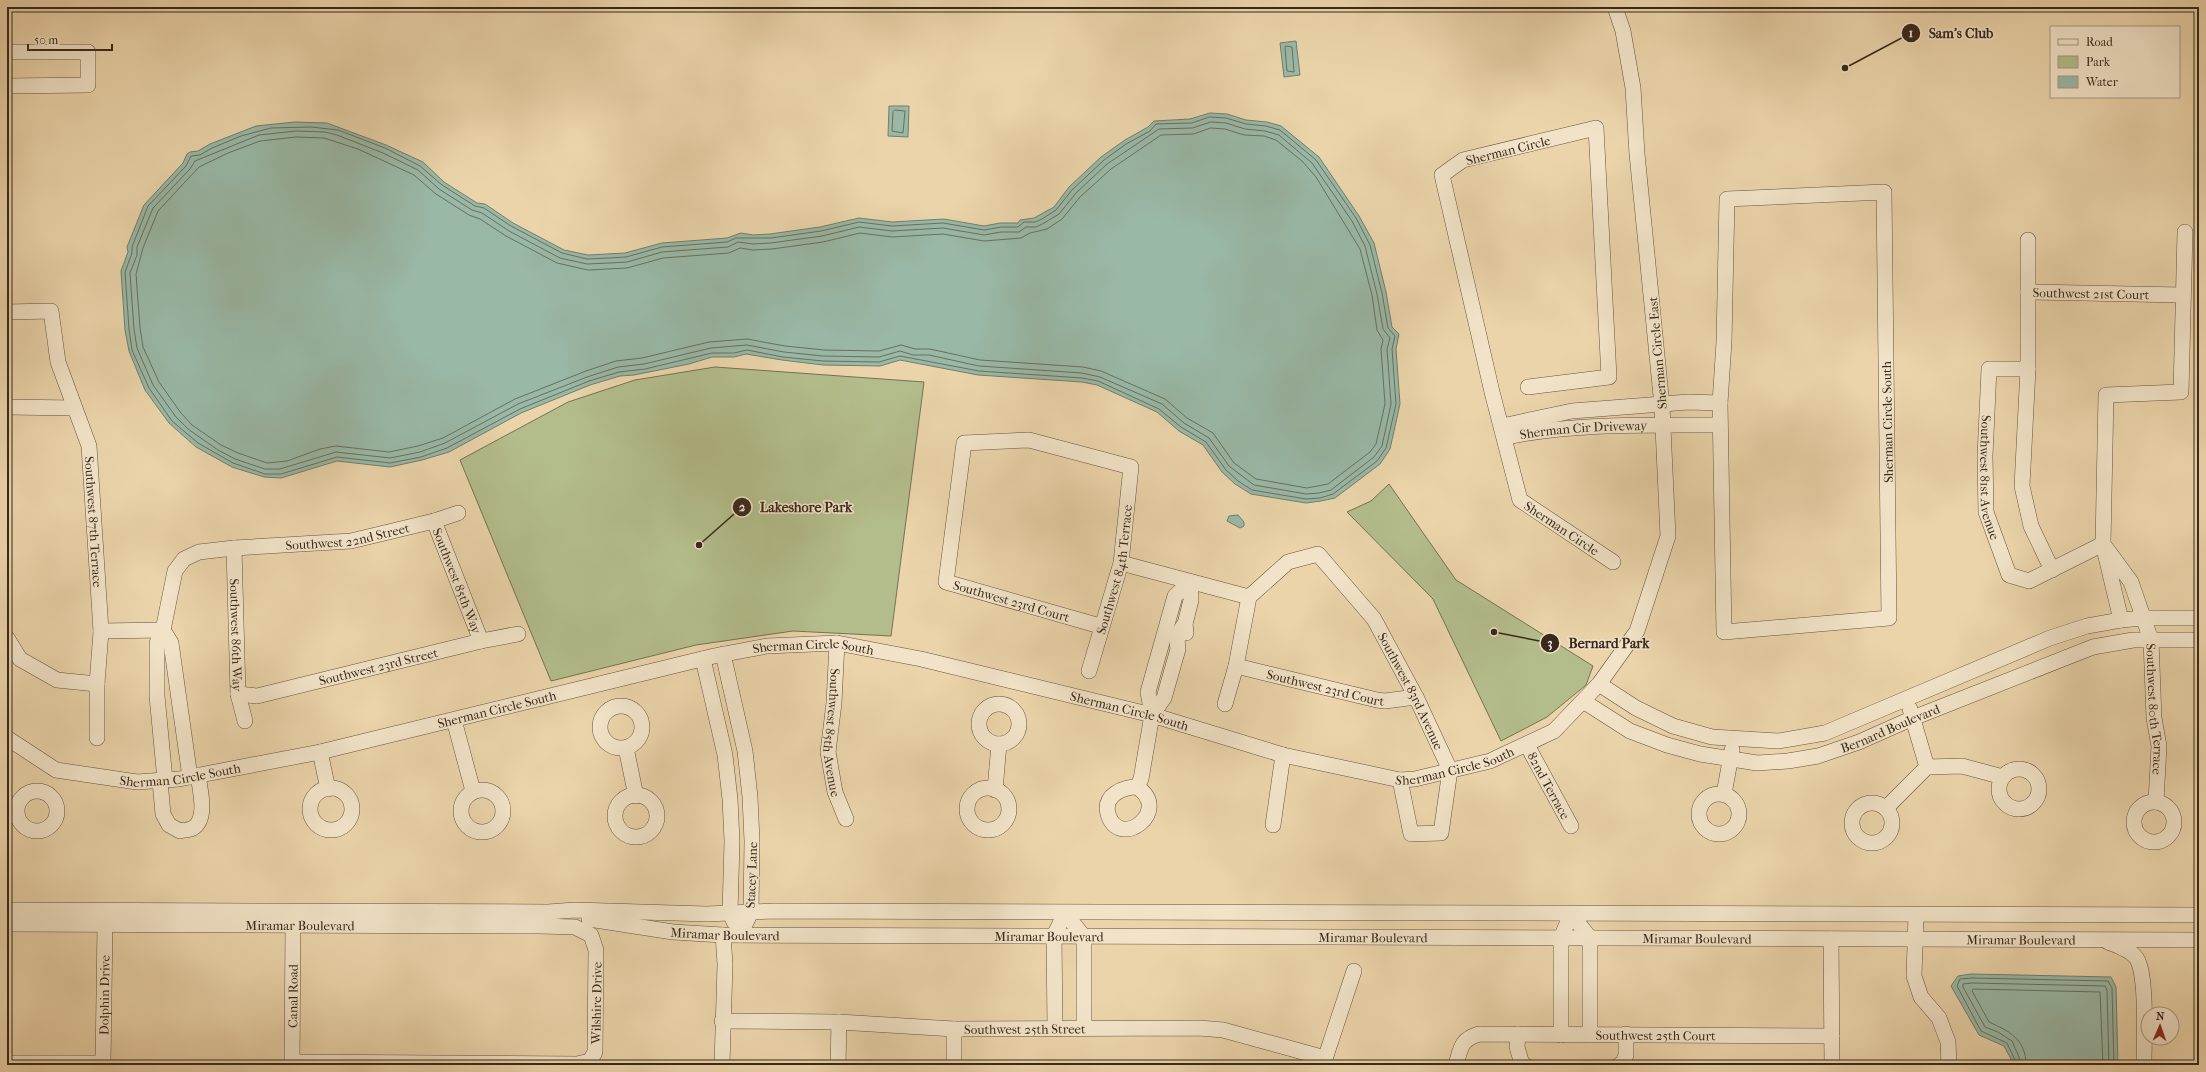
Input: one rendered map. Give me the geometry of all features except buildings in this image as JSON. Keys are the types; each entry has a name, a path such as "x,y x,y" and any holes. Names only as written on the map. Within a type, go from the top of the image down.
{"street":[{"name":"Sherman Circle East","path":"1599,684 1637,632 1668,536 1662,406 1637,154 1633,88 1623,31 1615,7"},
{"path":"7,52 88,52 88,85 7,86"},
{"name":"Sherman Circle","path":"1528,387 1609,377 1596,128 1463,160 1442,175 1492,392 1520,500 1613,562"},
{"name":"Sherman Circle South","path":"1884,192 1889,618 1724,632 1720,403 1724,342 1727,199 1884,192"},
{"path":"2121,620 2103,544 2106,395 2181,392 2184,232"},
{"name":"Southwest 21st Court","path":"2028,240 2028,292 2182,295"},
{"path":"2028,292 2028,369 2022,486 2031,526 2052,570"},
{"name":"Southwest 87th Terrace","path":"7,312 52,311 58,362 89,446 101,631 97,684 97,738"},
{"name":"Southwest 81st Avenue","path":"2028,369 1989,369 1985,456 1986,512 2008,575 2030,581 2103,544"},
{"name":"Sherman Cir Driveway","path":"1549,415 1556,407 1570,403 1613,400 1628,408"},
{"name":"Sherman Cir Driveway","path":"1503,431 1549,415 1594,410 1662,406 1688,402 1720,403"},
{"path":"7,407 74,408"},
{"path":"1594,410 1595,427"},
{"name":"Sherman Cir Driveway","path":"1503,431 1663,424 1720,425"},
{"name":"Southwest 84th Terrace","path":"946,582 964,443 1029,440 1131,467 1121,563 1100,626 1089,670"},
{"name":"Southwest 22nd Street","path":"163,780 157,696 157,643 163,630 175,571 184,559 200,552 234,548 351,542 434,521 458,513"},
{"name":"Southwest 85th Way","path":"434,521 481,641"},
{"name":"Southwest 80th Terrace","path":"2103,544 2131,582 2151,640 2154,718 2159,746 2156,802"},
{"name":"Southwest 86th Way","path":"234,548 238,694 245,721"},
{"name":"Southwest 83rd Avenue","path":"1249,597 1288,562 1318,554 1374,619 1416,697 1450,770"},
{"path":"1121,563 1249,597 1236,666 1225,704"},
{"name":"Southwest 23rd Court","path":"946,582 1100,626"},
{"path":"1152,715 1164,698 1178,649 1183,643 1186,632 1185,624 1191,600 1190,582"},
{"path":"1138,787 1141,779 1152,715 1148,692 1175,596 1190,582"},
{"name":"Bernard Boulevard","path":"1599,684 1636,708 1673,726 1712,737 1734,740 1778,741 1826,733 2050,638 2087,626 2121,620 2144,618 2199,618"},
{"path":"101,631 163,630 171,643 194,776 202,799 200,819 193,828 180,831 169,825 164,814 163,780"},
{"name":"Southwest 23rd Street","path":"238,694 257,696 481,641 518,634"},
{"path":"7,638 20,659 57,680 97,684"},
{"name":"Bernard Boulevard","path":"1583,701 1630,731 1667,745 1730,760 1757,764 1818,756 1859,742 1913,718 2081,651 2119,641 2199,640"},
{"name":"Sherman Circle South","path":"7,738 56,770 137,782 163,780 194,776 320,752 723,654 767,646 837,643 921,658 1152,715 1283,755 1400,780 1415,779 1490,761 1554,732 1599,684"},
{"name":"Southwest 85th Avenue","path":"837,643 834,703 828,752 835,792 846,819"},
{"path":"1162,644 1178,649"},
{"name":"Stacey Lane","path":"723,654 745,752 749,790 752,841 751,912 740,935"},
{"name":"Stacey Lane","path":"703,659 725,755 730,799 732,841 730,913 740,935"},
{"name":"Southwest 23rd Court","path":"1236,666 1376,700 1385,701 1416,697"},
{"path":"611,681 617,706"},
{"path":"1005,705 1010,681"},
{"path":"1907,699 1927,767"},
{"path":"999,704 1005,705 1016,712 1020,726 1015,738 1009,742 999,744 990,742 984,738 981,732 979,720 986,708 999,704"},
{"path":"617,706 631,708 637,712 642,726 638,740 626,748 619,748 607,743 600,731 602,718 605,712 617,706"},
{"path":"454,720 474,791"},
{"path":"1724,794 1734,740"},
{"path":"995,790 999,744"},
{"name":"82nd Terrace","path":"1527,745 1571,826"},
{"path":"626,748 636,796"},
{"path":"320,752 328,789"},
{"path":"1273,825 1283,755"},
{"path":"1886,808 1927,767 1962,766 2003,777"},
{"path":"45,793 56,770"},
{"path":"1400,780 1411,834 1441,833 1450,770"},
{"name":"Miramar Boulevard","path":"7,910 548,912 575,910 646,913 1065,912 2199,915"},
{"name":"Miramar Boulevard","path":"548,912 673,932 723,935 2199,940"},
{"path":"1055,1028 1054,936 1065,912 1084,937 1084,1028"},
{"path":"1571,914 1590,938 1590,1034"},
{"path":"1561,1035 1562,938 1571,914"},
{"path":"1916,915 1914,976 1921,997 1939,1018 1948,1042 1949,1065"},
{"name":"Miramar Boulevard","path":"7,924 540,926 575,927 591,935"},
{"name":"Dolphin Drive","path":"104,1064 105,924"},
{"name":"Canal Road","path":"292,1063 293,926"},
{"name":"Wilshire Drive","path":"292,1063 577,1064 590,1061 595,1052 596,950 591,935"},
{"path":"722,1065 722,1021 725,964 723,935"},
{"path":"1831,939 1832,1065"},
{"path":"2104,940 2124,948 2138,960 2142,981 2144,1065"},
{"path":"1324,1062 1354,972"},
{"name":"Southwest 25th Street","path":"722,1021 839,1022 954,1029 1084,1028 1223,1030 1324,1062"},
{"path":"838,1065 839,1022"},
{"path":"954,1029 954,1065"},
{"name":"Southwest 25th Court","path":"1456,1065 1462,1044 1469,1038 1479,1034 1832,1036"},
{"path":"1518,1034 1517,1047 1522,1064 1525,1065"},
{"path":"1619,1065 1623,1063 1626,1055 1626,1034"},
{"path":"7,1063 104,1064"}],"green space":[{"path":"715,367 924,382 891,636 793,631 696,645 551,681 460,460 568,402 635,380"},
{"path":"1389,484 1456,580 1593,666 1586,685 1547,717 1501,741 1433,599 1347,512 1371,501"}],"water":[{"path":"1296,41 1300,75 1284,77 1280,43"},
{"path":"889,106 909,106 908,137 888,136"},
{"path":"1210,113 1227,114 1246,120 1267,122 1281,126 1319,157 1359,216 1374,243 1386,292 1392,327 1399,334 1396,349 1400,404 1390,449 1380,464 1335,498 1306,503 1251,494 1235,484 1222,472 1203,445 1179,431 1157,412 1097,385 1082,382 978,375 900,360 880,366 823,365 746,354 734,357 712,357 689,364 634,375 620,376 590,385 521,413 449,452 422,460 390,467 337,461 281,478 264,477 232,467 196,447 169,423 145,390 129,351 125,330 121,271 128,252 127,247 144,205 183,163 187,154 198,151 210,144 256,126 295,122 327,123 386,145 423,162 444,182 477,203 485,204 513,223 564,250 588,255 625,253 662,243 727,238 741,233 753,235 770,234 820,227 859,218 892,222 944,219 984,226 1000,223 1018,223 1020,220 1034,218 1054,207 1069,187 1101,157 1125,140 1148,127 1154,121 1190,119"},
{"path":"1238,515 1244,522 1244,526 1240,528 1227,521 1229,516"},
{"path":"1971,974 2111,977 2116,987 2118,1065 2011,1065 2011,1059 2004,1046 1979,1035 1951,986 1958,976"}],"place":[{"name":"Sam's Club","path":"1845,68"},
{"name":"Lakeshore Park","path":"699,545"},
{"name":"Bernard Park","path":"1494,632"}]}
